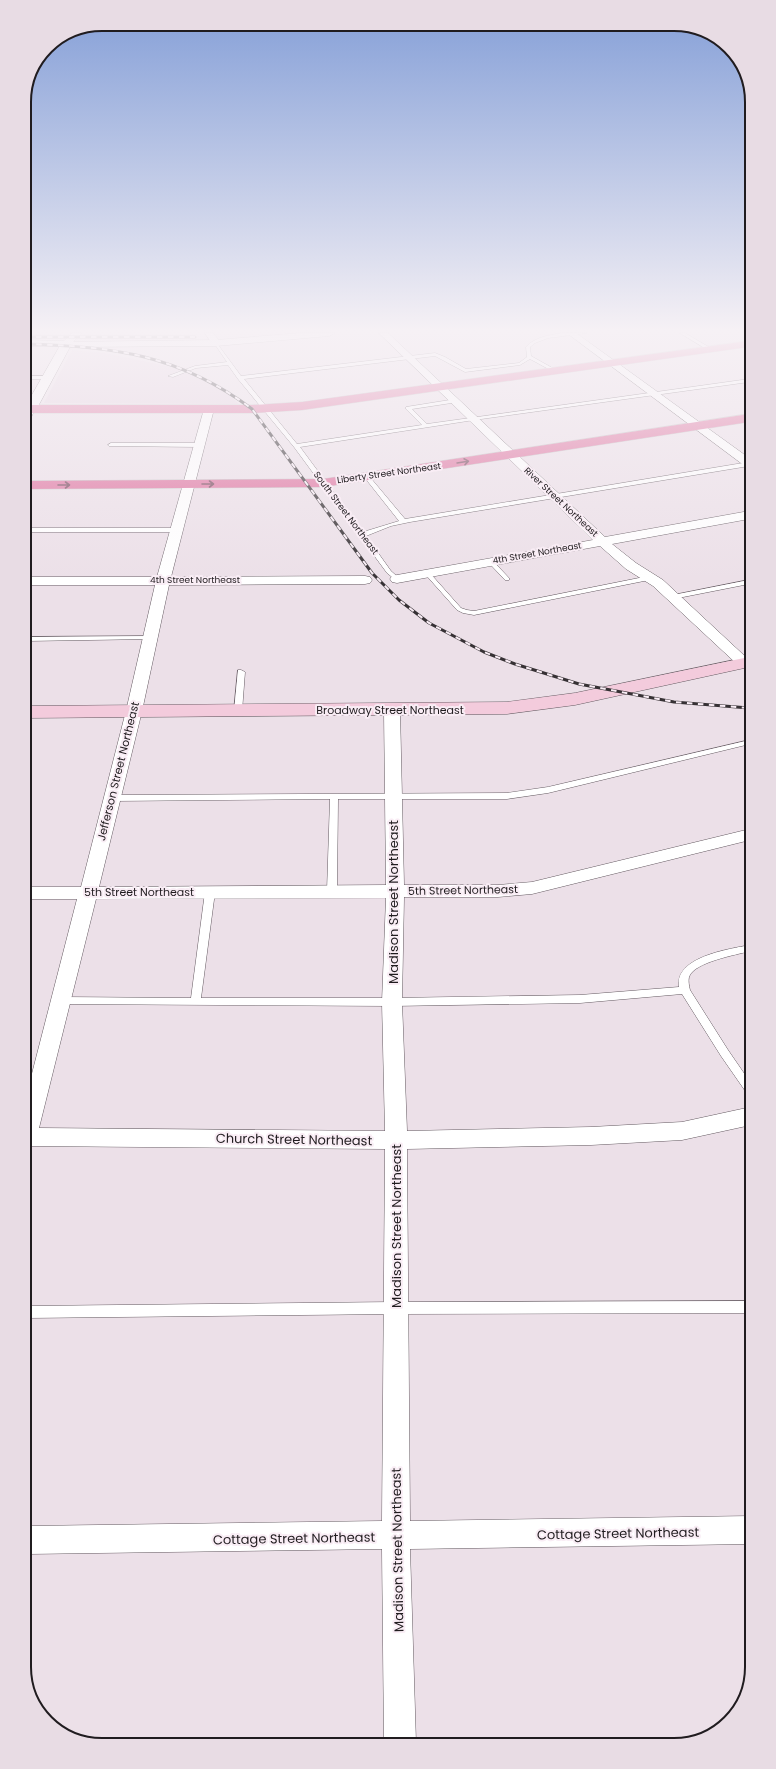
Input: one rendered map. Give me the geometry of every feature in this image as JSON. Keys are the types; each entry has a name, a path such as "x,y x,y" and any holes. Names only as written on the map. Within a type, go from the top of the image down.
{"highway":[{"name":"Liberty Street Northeast","path":"31,485 323,483 745,419"}],"main road":[{"name":"Broadway Street Northeast","path":"31,712 479,710 539,705 575,699 745,663"}],"street":[{"name":"Jefferson Street Northeast","path":"31,1120 134,711 163,580 207,416"},
{"name":"River Street Northeast","path":"471,416 603,542 631,566 673,597 745,661"},
{"path":"683,416 745,461"},
{"name":"4th Street Northeast","path":"396,579 745,516"},
{"name":"4th Street Northeast","path":"31,581 365,580"},
{"name":"Madison Street Northeast","path":"392,710 395,891 392,1002 396,1140 396,1536 400,1738"},
{"name":"5th Street Northeast","path":"31,893 498,891 532,888 745,835"},
{"name":"Church Street Northeast","path":"31,1136 396,1140 591,1136 682,1131 745,1117"},
{"name":"Cottage Street Northeast","path":"31,1540 745,1530"}],"lane":[{"name":"South Street Northeast","path":"272,416 396,579"},
{"path":"416,416 426,426"},
{"path":"296,446 491,416"},
{"path":"111,445 200,445"},
{"path":"362,535 403,521 745,465"},
{"path":"367,477 403,521"},
{"path":"31,530 177,530"},
{"path":"491,562 507,579"},
{"path":"427,573 459,609 465,612 474,613 649,578"},
{"path":"673,597 745,583"},
{"path":"31,639 150,638"},
{"path":"238,711 241,672"},
{"path":"112,798 394,798 507,796 530,794 745,743"},
{"path":"332,891 334,798"},
{"path":"196,1001 210,892"},
{"path":"745,949 706,960 692,967 684,976 685,990 735,1070 745,1083"},
{"path":"60,1000 392,1002 580,999 685,990"},
{"path":"31,1312 395,1308 745,1307"}],"railway":[{"path":"257,416 372,573 399,600 429,623 484,652 515,664 579,684 674,702 745,708"}]}
